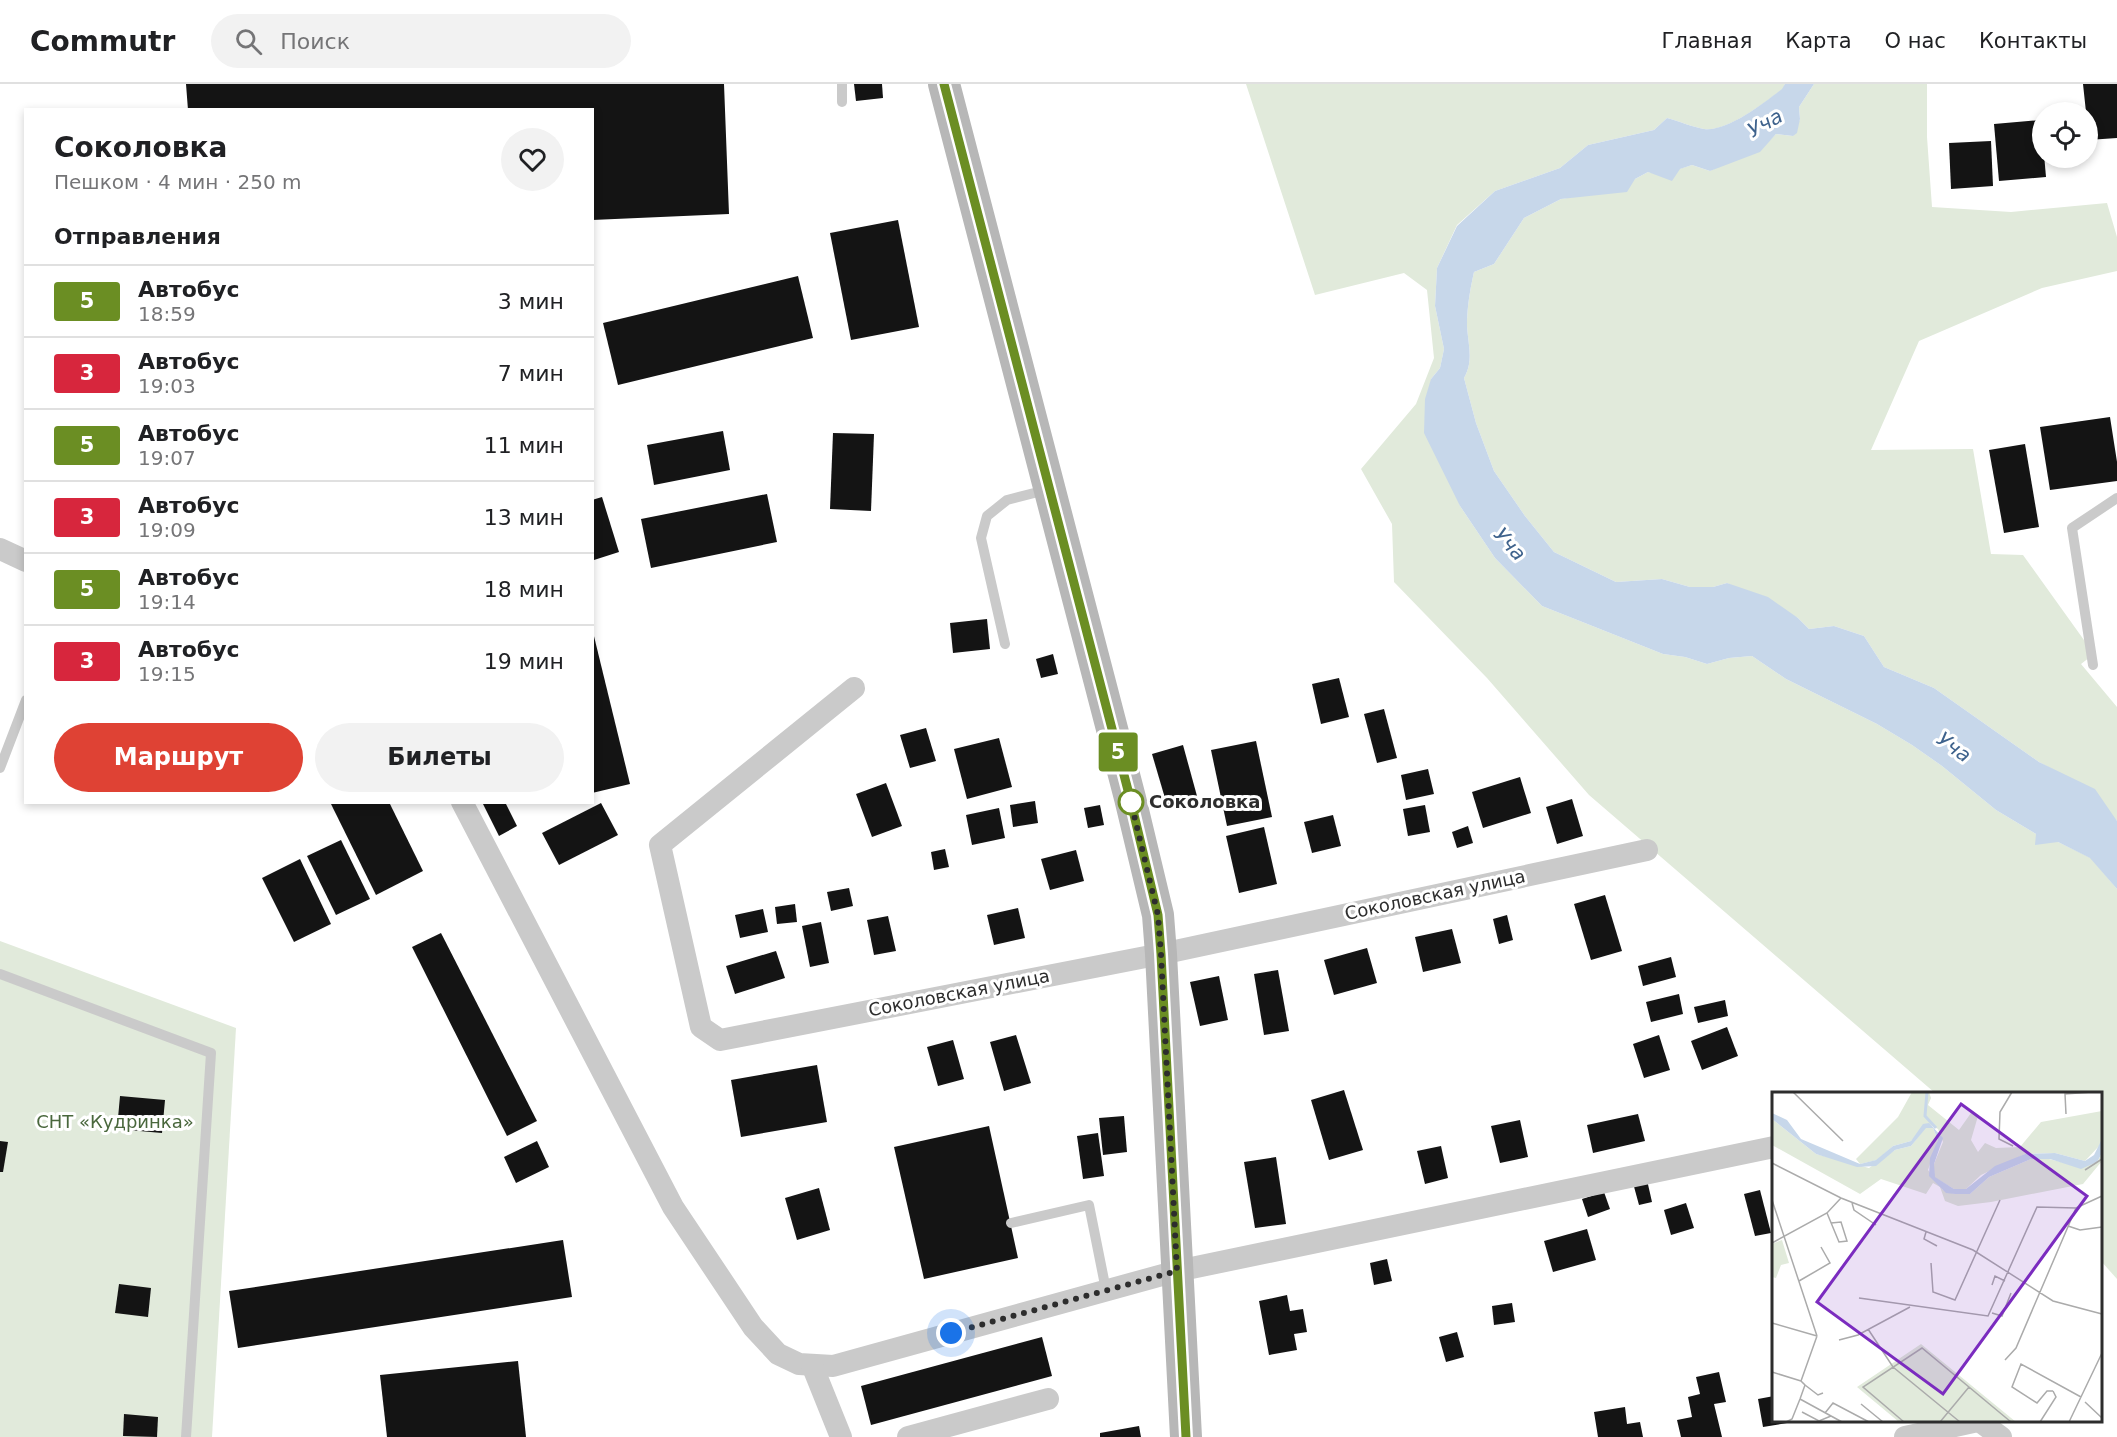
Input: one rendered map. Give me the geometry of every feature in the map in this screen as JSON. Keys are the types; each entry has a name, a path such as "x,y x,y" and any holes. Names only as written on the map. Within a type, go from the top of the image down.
{"street":[{"path":"944,84 1130,798 1158,915 1186,1437"},
{"path":"0,549 24,560"},
{"name":"Соколовская улица","path":"854,688 660,845 701,1027 720,1041 1161,954 1647,850"},
{"path":"463,804 673,1207 753,1327 778,1354 799,1364 833,1365 1177,1271 1772,1147"},
{"path":"812,1365 841,1437"},
{"path":"908,1437 1048,1399"},
{"path":"1905,1437 1973,1422"},
{"path":"1979,1422 2001,1437"}],"lane":[{"path":"842,84 842,102"},
{"path":"1005,644 981,538 987,516 1007,500 1050,490"},
{"path":"2093,665 2072,528 2117,498"},
{"path":"0,768 24,705"},
{"path":"0,974 211,1053 186,1437"},
{"path":"1011,1223 1089,1205 1106,1290"}],"green space":[{"path":"1246,84 1785,84 1783,89 1756,109 1723,126 1704,129 1667,118 1654,130 1588,145 1560,168 1495,191 1457,225 1437,268 1435,306 1444,349 1440,368 1431,379 1460,506 1495,558 1542,606 1663,654 1685,657 1707,664 1729,658 1752,656 1786,679 1877,724 1912,745 1996,810 2036,834 2091,858 2117,889 2117,1279 2102,1262 2102,1092 1934,1092 1589,795 1487,678 1394,582 1392,524 1361,469 1416,404 1434,358 1427,290 1404,273 1315,295"},
{"path":"1814,84 1927,84 1927,137 1932,207 2011,212 2107,203 2117,237 2117,271 2042,288 1919,341 1871,450 1973,449 1991,554 2023,555 2094,654 2081,664 2117,707 2117,821 2056,771 2039,762 1934,688 1884,667 1864,636 1834,626 1809,629 1798,618 1727,583 1713,587 1690,587 1662,579 1616,582 1554,552 1525,516 1494,471 1476,423 1464,378 1470,359 1467,319 1474,272 1494,264 1524,218 1561,199 1586,195 1635,179 1648,172 1660,175 1692,165 1710,171 1770,140 1776,134 1793,136 1800,119 1799,107"},
{"name":"СНТ «Кудринка»","path":"0,941 236,1028 212,1437 0,1437"}],"water":[{"name":"Уча","path":"1785,84 1814,84 1799,107 1800,119 1797,133 1793,136 1776,134 1760,152 1710,171 1692,165 1680,169 1672,181 1648,172 1635,179 1627,192 1561,199 1524,218 1494,264 1474,272 1467,319 1470,359 1464,378 1476,423 1494,471 1525,516 1554,552 1616,582 1662,579 1690,587 1713,587 1727,583 1768,597 1798,618 1809,629 1834,626 1864,636 1884,667 1934,688 2039,762 2095,789 2117,821 2117,889 2090,858 2058,842 2035,845 2036,834 1996,810 1912,745 1877,724 1786,679 1752,656 1729,658 1707,664 1685,657 1663,654 1542,606 1495,558 1460,506 1424,433 1425,399 1431,379 1440,368 1444,349 1435,306 1437,268 1457,226 1495,191 1560,168 1588,145 1654,130 1667,118 1704,129 1723,126 1755,109 1782,89"}],"building":[{"path":"186,84 724,84 729,214 594,220 594,108 188,108"},
{"path":"854,84 882,84 883,98 856,101"},
{"path":"2083,84 2117,84 2117,138 2098,139 2098,102 2085,102"},
{"path":"2032,121 2032,168 2045,168 2046,177 1999,181 1994,124"},
{"path":"1991,141 1993,186 1951,189 1949,143"},
{"path":"898,220 919,327 851,340 830,233"},
{"path":"798,276 813,338 618,385 603,323"},
{"path":"2110,417 2117,462 2117,481 2050,490 2040,427"},
{"path":"723,431 730,470 654,485 647,445"},
{"path":"833,433 874,434 871,511 830,509"},
{"path":"2025,444 2039,527 2004,533 1989,450"},
{"path":"767,494 777,542 651,568 641,519"},
{"path":"602,497 619,552 594,560 594,499"},
{"path":"987,619 990,649 953,653 950,623"},
{"path":"594,636 630,784 594,793"},
{"path":"1053,654 1058,674 1041,678 1036,659"},
{"path":"1339,678 1349,717 1321,724 1312,684"},
{"path":"1384,709 1397,758 1377,763 1364,714"},
{"path":"926,728 936,761 910,768 900,735"},
{"path":"999,738 1012,787 967,799 954,749"},
{"path":"1256,741 1272,817 1227,826 1211,750"},
{"path":"1183,745 1197,796 1167,805 1152,754"},
{"path":"1428,769 1434,794 1406,800 1401,775"},
{"path":"1520,777 1531,813 1483,828 1472,792"},
{"path":"886,783 902,826 872,837 856,794"},
{"path":"1572,799 1583,836 1557,844 1546,807"},
{"path":"1035,801 1038,823 1013,827 1010,805"},
{"path":"601,803 618,835 559,865 542,833"},
{"path":"331,804 390,804 423,871 376,895"},
{"path":"483,804 506,804 517,826 499,836"},
{"path":"1100,805 1104,825 1088,828 1084,808"},
{"path":"1425,805 1430,832 1408,836 1403,809"},
{"path":"999,808 1005,838 972,845 966,815"},
{"path":"1333,815 1341,846 1312,853 1304,822"},
{"path":"1468,826 1473,843 1457,848 1452,832"},
{"path":"1264,827 1277,884 1239,893 1226,836"},
{"path":"341,840 370,899 336,915 307,856"},
{"path":"945,849 949,867 934,870 931,852"},
{"path":"1076,850 1084,881 1050,890 1041,859"},
{"path":"300,859 331,924 294,942 262,878"},
{"path":"849,888 853,906 831,911 827,892"},
{"path":"1605,895 1622,951 1591,960 1574,904"},
{"path":"795,904 797,922 777,924 775,907"},
{"path":"1018,908 1025,938 994,945 987,915"},
{"path":"763,909 768,932 740,938 735,915"},
{"path":"1507,915 1513,940 1499,944 1493,919"},
{"path":"888,916 896,951 874,955 867,920"},
{"path":"821,922 829,963 810,967 802,926"},
{"path":"1452,929 1461,963 1423,972 1415,937"},
{"path":"441,933 537,1121 507,1136 412,947"},
{"path":"1367,948 1377,983 1334,995 1324,960"},
{"path":"776,951 785,978 735,994 726,966"},
{"path":"1671,957 1676,977 1643,986 1638,966"},
{"path":"1278,970 1289,1031 1264,1035 1254,974"},
{"path":"1219,976 1228,1020 1200,1026 1190,982"},
{"path":"1679,994 1683,1014 1651,1022 1646,1002"},
{"path":"1725,1000 1728,1016 1698,1023 1694,1007"},
{"path":"1727,1027 1738,1056 1702,1070 1691,1041"},
{"path":"1016,1035 1031,1083 1004,1091 990,1042"},
{"path":"1659,1035 1670,1070 1644,1078 1633,1044"},
{"path":"953,1040 964,1079 938,1086 927,1047"},
{"path":"817,1065 827,1122 741,1137 731,1080"},
{"path":"1344,1090 1363,1150 1329,1160 1311,1100"},
{"path":"120,1096 165,1100 162,1133 117,1129"},
{"path":"1638,1114 1645,1141 1593,1153 1587,1125"},
{"path":"1124,1116 1127,1152 1103,1155 1099,1118"},
{"path":"1520,1120 1528,1157 1500,1163 1491,1126"},
{"path":"989,1126 1018,1258 924,1279 894,1147"},
{"path":"1098,1133 1104,1176 1083,1179 1077,1136"},
{"path":"0,1141 8,1142 3,1172 0,1172"},
{"path":"537,1141 549,1167 516,1183 504,1157"},
{"path":"1441,1146 1448,1178 1425,1184 1417,1151"},
{"path":"1276,1157 1286,1224 1255,1228 1244,1162"},
{"path":"1647,1180 1652,1202 1639,1205 1633,1183"},
{"path":"819,1188 830,1230 797,1240 785,1198"},
{"path":"1760,1190 1771,1233 1755,1236 1744,1194"},
{"path":"1604,1192 1610,1209 1588,1217 1582,1199"},
{"path":"1686,1203 1694,1228 1671,1235 1664,1210"},
{"path":"1587,1229 1596,1260 1553,1272 1544,1241"},
{"path":"563,1240 572,1297 238,1348 229,1291"},
{"path":"1387,1259 1392,1281 1374,1285 1370,1263"},
{"path":"119,1284 151,1288 148,1317 115,1313"},
{"path":"1287,1295 1290,1311 1303,1309 1307,1332 1294,1334 1297,1350 1269,1355 1259,1301"},
{"path":"1512,1303 1515,1322 1494,1325 1492,1306"},
{"path":"1457,1332 1464,1357 1446,1362 1439,1337"},
{"path":"1042,1337 1052,1376 871,1425 861,1386"},
{"path":"518,1361 526,1437 387,1437 380,1375"},
{"path":"1719,1372 1726,1402 1714,1404 1722,1437 1681,1437 1677,1420 1692,1417 1688,1397 1700,1394 1696,1377"},
{"path":"1772,1396 1772,1422 1793,1422 1763,1427 1758,1399"},
{"path":"1625,1407 1627,1424 1640,1422 1643,1437 1598,1437 1594,1412"},
{"path":"124,1414 158,1417 157,1437 123,1436"},
{"path":"1139,1426 1141,1437 1100,1437 1100,1433"}],"bus line":[{"name":"5","path":"944,84 1130,798 1158,915 1186,1437"}],"place":[{"name":"Соколовка","path":"1131,802"}],"route":[{"path":"951,1333 1177,1271 1158,915 1130,798 1131,802"}]}
